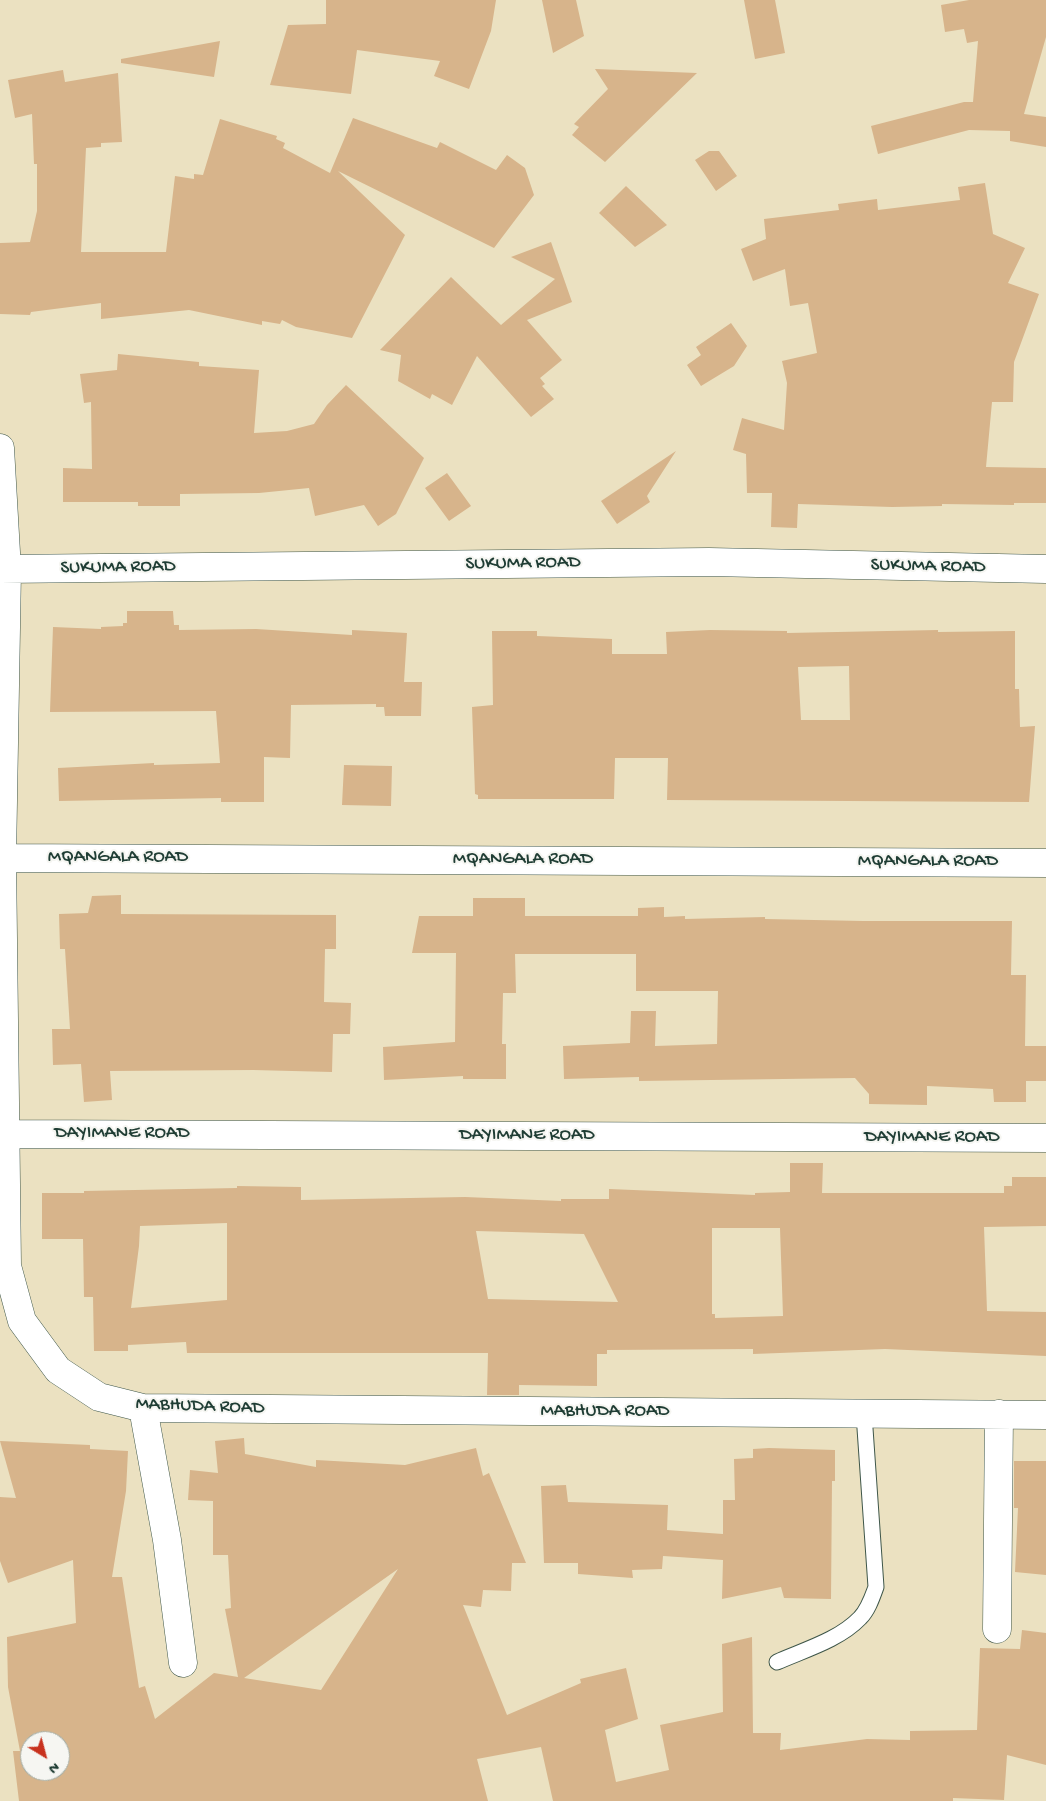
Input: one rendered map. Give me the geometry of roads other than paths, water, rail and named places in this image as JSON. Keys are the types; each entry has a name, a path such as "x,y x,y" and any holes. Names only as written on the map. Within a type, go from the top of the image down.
{"street":[{"name":"MABHUDA ROAD","path":"0,448 4,569 1,858 8,1266 22,1321 58,1370 99,1397 143,1408 1046,1415"},
{"name":"SUKUMA ROAD","path":"4,569 709,562 1046,569"},
{"name":"MQANGALA ROAD","path":"1,858 1046,862"},
{"name":"DAYIMANE ROAD","path":"7,1134 1046,1138"},
{"path":"143,1408 167,1540 182,1663"},
{"path":"997,1629 999,1414"}],"lane":[{"path":"777,1662 840,1633 860,1618 869,1606 876,1587 864,1414"}]}
